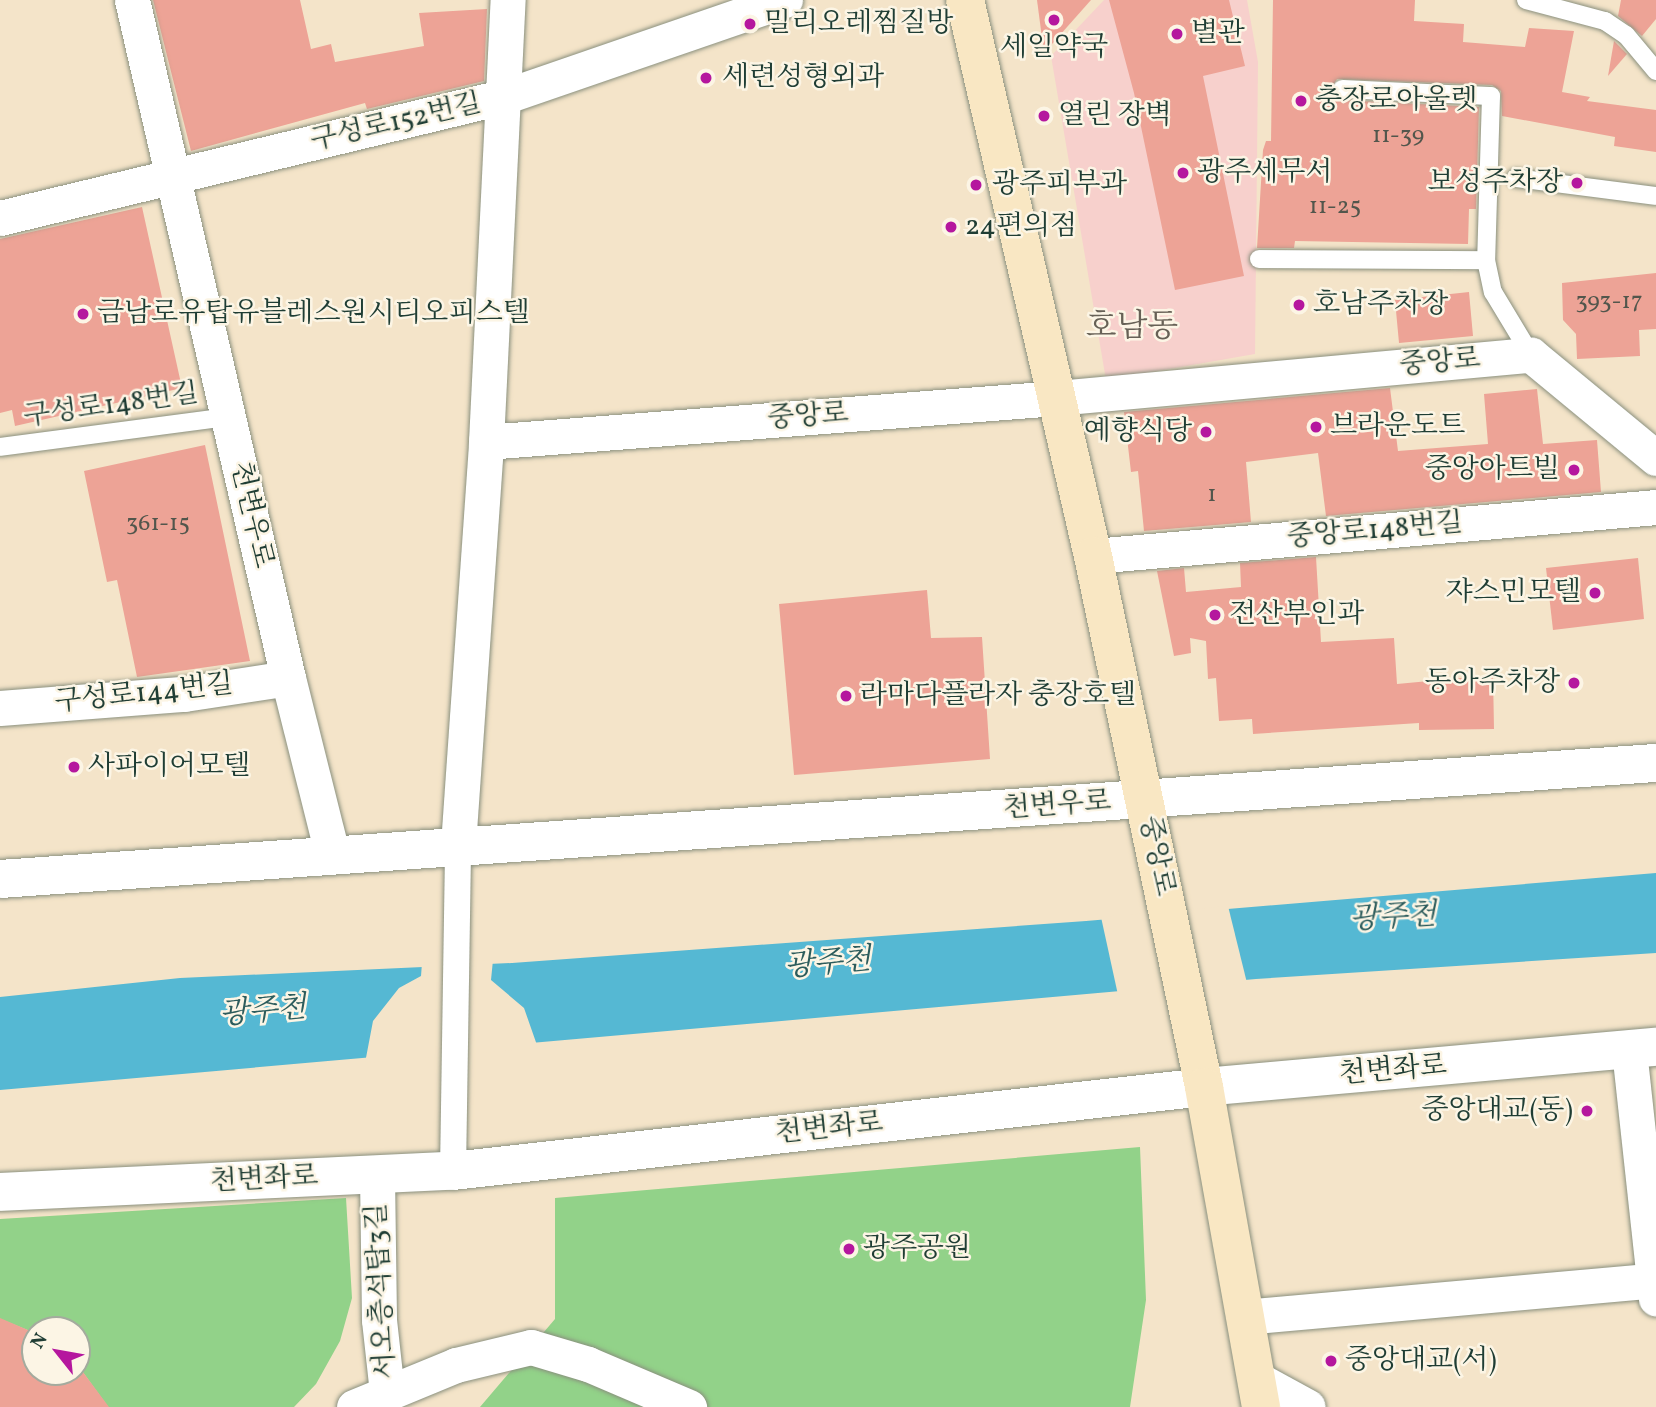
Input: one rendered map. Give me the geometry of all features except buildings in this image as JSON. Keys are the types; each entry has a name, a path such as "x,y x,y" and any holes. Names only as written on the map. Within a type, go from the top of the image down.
{"main road":[{"name":"중앙로","path":"965,0 1093,556 1204,1087 1258,1393"}],"street":[{"name":"천변우로","path":"132,0 175,175 288,678 332,853"},
{"path":"453,1171 458,861 486,442 506,96 508,0"},
{"name":"구성로152번길","path":"0,218 506,96 785,0"},
{"path":"1531,355 1656,458"},
{"name":"중앙로","path":"486,442 1056,398 1531,355"},
{"name":"중앙로148번길","path":"1093,556 1656,507"},
{"name":"구성로144번길","path":"0,708 184,694 288,678"},
{"name":"천변우로","path":"0,879 332,853 458,861 1144,800 1656,763"},
{"path":"1244,1317 1481,1296 1655,1286 1643,1048"},
{"name":"천변좌로","path":"0,1192 453,1171 1204,1087 1643,1048"},
{"name":"서오층석탑3길","path":"377,1175 379,1320 388,1400"},
{"path":"354,1407 388,1400 456,1365 531,1348 588,1364 689,1407"},
{"path":"1258,1393 1308,1407"}],"lane":[{"path":"1526,0 1605,21 1626,35 1656,71"},
{"path":"1342,89 1491,96 1486,260 1493,292 1531,355"},
{"path":"1516,178 1656,196"},
{"path":"1259,259 1486,260"},
{"name":"구성로148번길","path":"0,447 229,417"}],"shaded area":[{"name":"광주세무서","path":"1104,0 1247,0 1258,62 1255,354 1106,380 1051,56"}],"green space":[{"name":"광주공원","path":"1140,1147 1146,1300 1130,1407 480,1407 555,1319 555,1198"},
{"path":"346,1198 352,1298 340,1341 316,1384 294,1407 108,1407 91,1383 91,1316 21,1316 21,1327 0,1319 0,1219"}],"water":[{"name":"광주천","path":"1656,873 1656,953 1256,979 0,1090 0,997 180,978 512,963 1086,921"}],"pier":[{"path":"1228,906 1247,983 1118,995 1101,917"},
{"path":"493,960 491,980 524,1008 538,1048 365,1063 373,1021 399,988 421,976 422,963"}],"place":[{"name":"세일약국","path":"1054,20"},
{"name":"밀리오레찜질방","path":"750,24"},
{"name":"별관","path":"1177,34"},
{"name":"세련성형외과","path":"706,78"},
{"name":"충장로아울렛","path":"1301,101"},
{"name":"열린 장벽","path":"1044,116"},
{"name":"광주세무서","path":"1183,173"},
{"name":"보성주차장","path":"1577,183"},
{"name":"광주피부과","path":"976,185"},
{"name":"24편의점","path":"951,227"},
{"name":"호남주차장","path":"1299,305"},
{"name":"금남로유탑유블레스원시티오피스텔","path":"83,314"},
{"name":"브라운도트","path":"1316,427"},
{"name":"예향식당","path":"1206,432"},
{"name":"중앙아트빌","path":"1574,470"},
{"name":"쟈스민모텔","path":"1595,593"},
{"name":"전산부인과","path":"1215,615"},
{"name":"동아주차장","path":"1574,683"},
{"name":"라마다플라자 충장호텔","path":"846,696"},
{"name":"사파이어모텔","path":"74,767"},
{"name":"중앙대교(동)","path":"1587,1111"},
{"name":"광주공원","path":"849,1249"},
{"name":"중앙대교(서)","path":"1331,1361"}],"district":[{"name":"호남동","path":"1132,328"}]}
